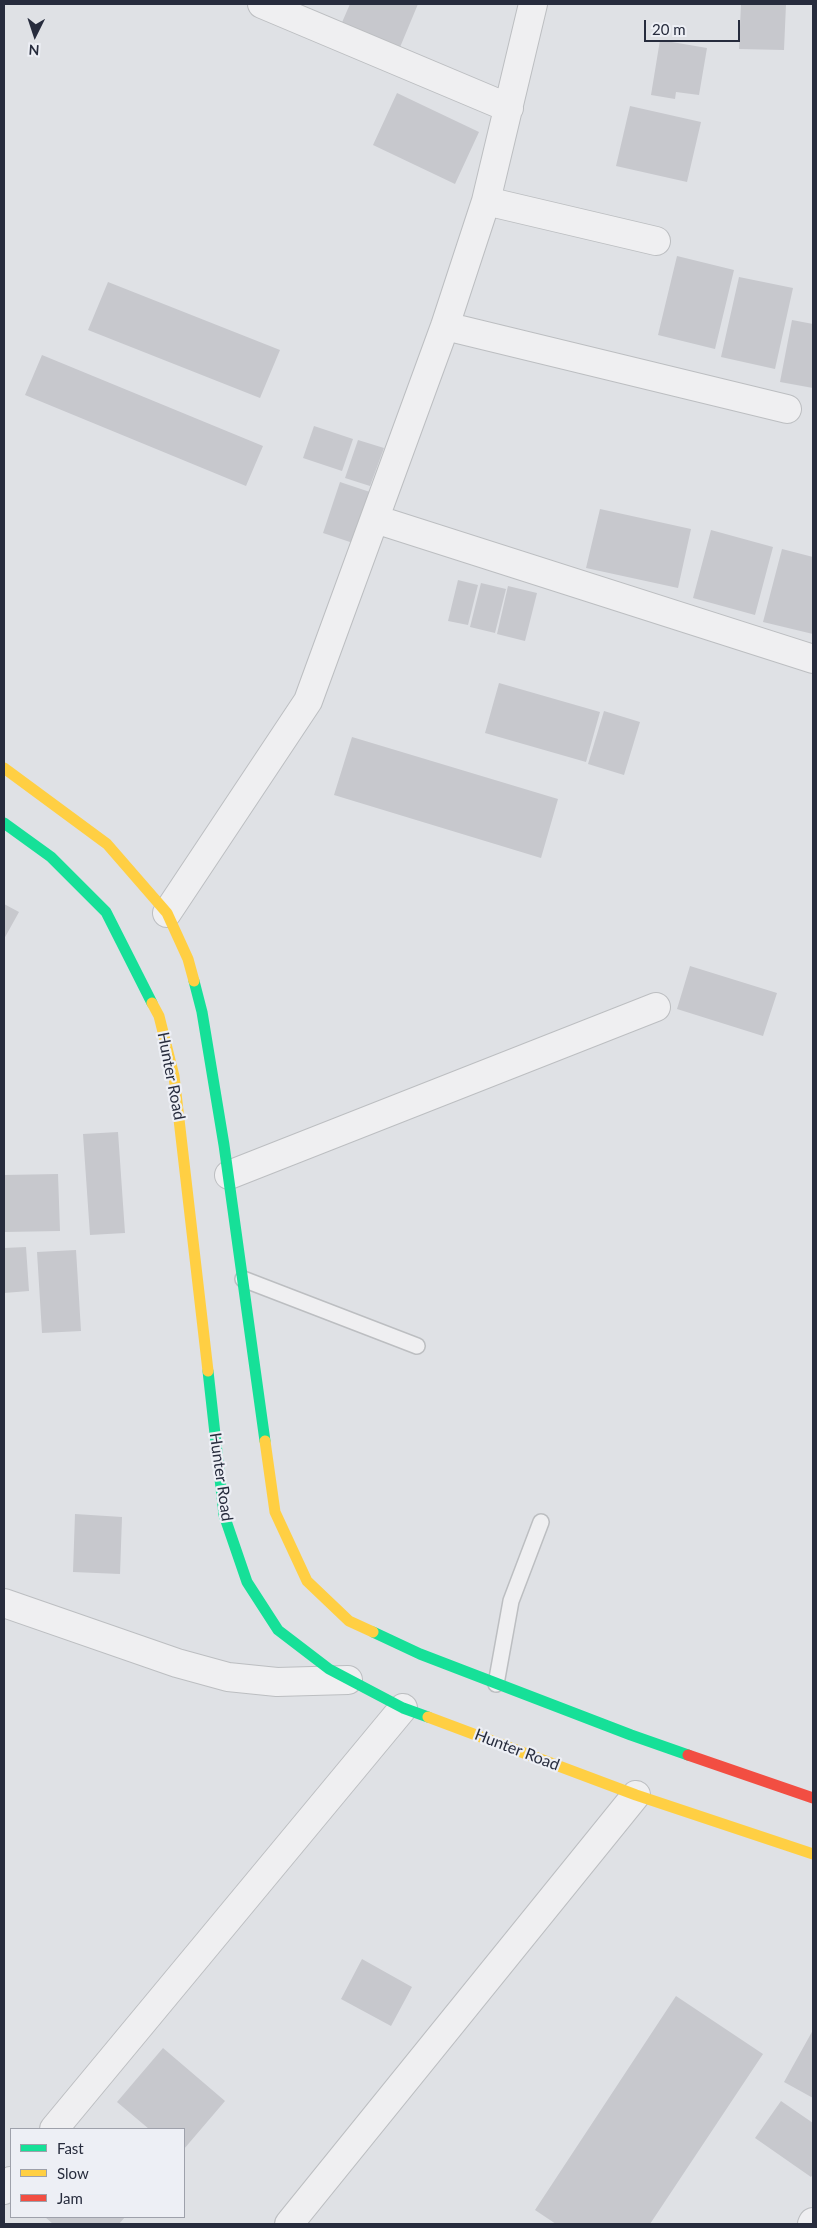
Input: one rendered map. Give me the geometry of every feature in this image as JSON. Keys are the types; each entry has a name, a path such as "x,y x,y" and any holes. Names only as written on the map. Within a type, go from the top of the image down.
{"main road":[{"path":"4,768 107,844 167,913 188,959 202,1012 228,1175 275,1512 307,1581 349,1621 420,1654 630,1735 813,1798"},
{"name":"Hunter Road","path":"4,823 51,857 106,912 160,1016 174,1076 185,1161 224,1515 247,1582 278,1630 329,1669 403,1708 636,1795 813,1854"}],"street":[{"path":"262,4 509,108"},
{"path":"167,913 308,700 445,326 486,201 533,4"},
{"path":"486,201 656,241"},
{"path":"445,326 787,409"},
{"path":"375,519 813,659"},
{"path":"228,1175 656,1007"},
{"path":"4,1602 177,1663 228,1677 277,1682 348,1680"},
{"path":"55,2128 403,1708"},
{"path":"289,2224 636,1795"}],"lane":[{"path":"243,1279 417,1346"},
{"path":"496,1684 511,1601 540,1522"}],"building":[{"path":"350,4 418,4 398,52 340,27"},
{"path":"741,4 786,4 784,50 739,49"},
{"path":"660,40 707,48 699,95 676,92 675,99 651,95"},
{"path":"397,93 479,132 455,184 373,145"},
{"path":"630,106 701,122 687,182 616,166"},
{"path":"677,256 734,270 715,349 658,335"},
{"path":"739,277 793,288 775,369 721,357"},
{"path":"108,282 280,350 260,398 88,330"},
{"path":"792,320 813,324 813,388 780,382"},
{"path":"42,355 263,446 246,486 25,395"},
{"path":"314,426 353,439 342,471 303,458"},
{"path":"358,440 384,448 370,486 345,478"},
{"path":"340,482 370,492 353,543 323,533"},
{"path":"600,509 691,529 678,588 586,568"},
{"path":"711,530 773,547 755,615 693,598"},
{"path":"782,549 813,557 813,634 763,622"},
{"path":"458,580 478,585 468,625 448,621"},
{"path":"481,583 506,589 495,633 470,627"},
{"path":"508,586 537,593 525,641 497,634"},
{"path":"499,683 600,712 586,762 485,733"},
{"path":"604,711 640,722 624,775 588,764"},
{"path":"352,737 558,799 541,858 334,795"},
{"path":"4,904 19,912 4,939"},
{"path":"690,966 777,993 763,1036 677,1009"},
{"path":"118,1132 125,1233 90,1235 83,1134"},
{"path":"58,1174 60,1231 4,1232 4,1175"},
{"path":"26,1247 29,1291 4,1293 4,1248"},
{"path":"76,1250 81,1331 42,1333 37,1252"},
{"path":"75,1514 122,1517 120,1574 73,1572"},
{"path":"362,1959 412,1987 391,2026 341,1999"},
{"path":"676,1996 763,2054 650,2224 556,2224 535,2210"},
{"path":"813,2030 813,2098 784,2082"},
{"path":"163,2048 225,2101 185,2148 185,2128 148,2128 117,2102"},
{"path":"781,2101 813,2123 813,2174 811,2177 755,2138"},
{"path":"46,2218 124,2218 119,2224 53,2224"}],"traffic: fast":[{"path":"4,823 51,857 106,912 152,1003"},
{"path":"194,981 202,1012 224,1145 265,1441"},
{"path":"208,1371 224,1515 247,1582 278,1630 329,1669 403,1708 428,1717"},
{"path":"373,1632 420,1654 688,1755"}],"traffic: slow":[{"path":"4,768 107,844 167,913 188,959 194,981"},
{"path":"152,1003 159,1016 174,1076 208,1371"},
{"path":"265,1441 275,1512 307,1581 349,1621 373,1632"},
{"path":"428,1717 636,1795 813,1854"}],"traffic: jam":[{"path":"688,1755 813,1798"}]}
